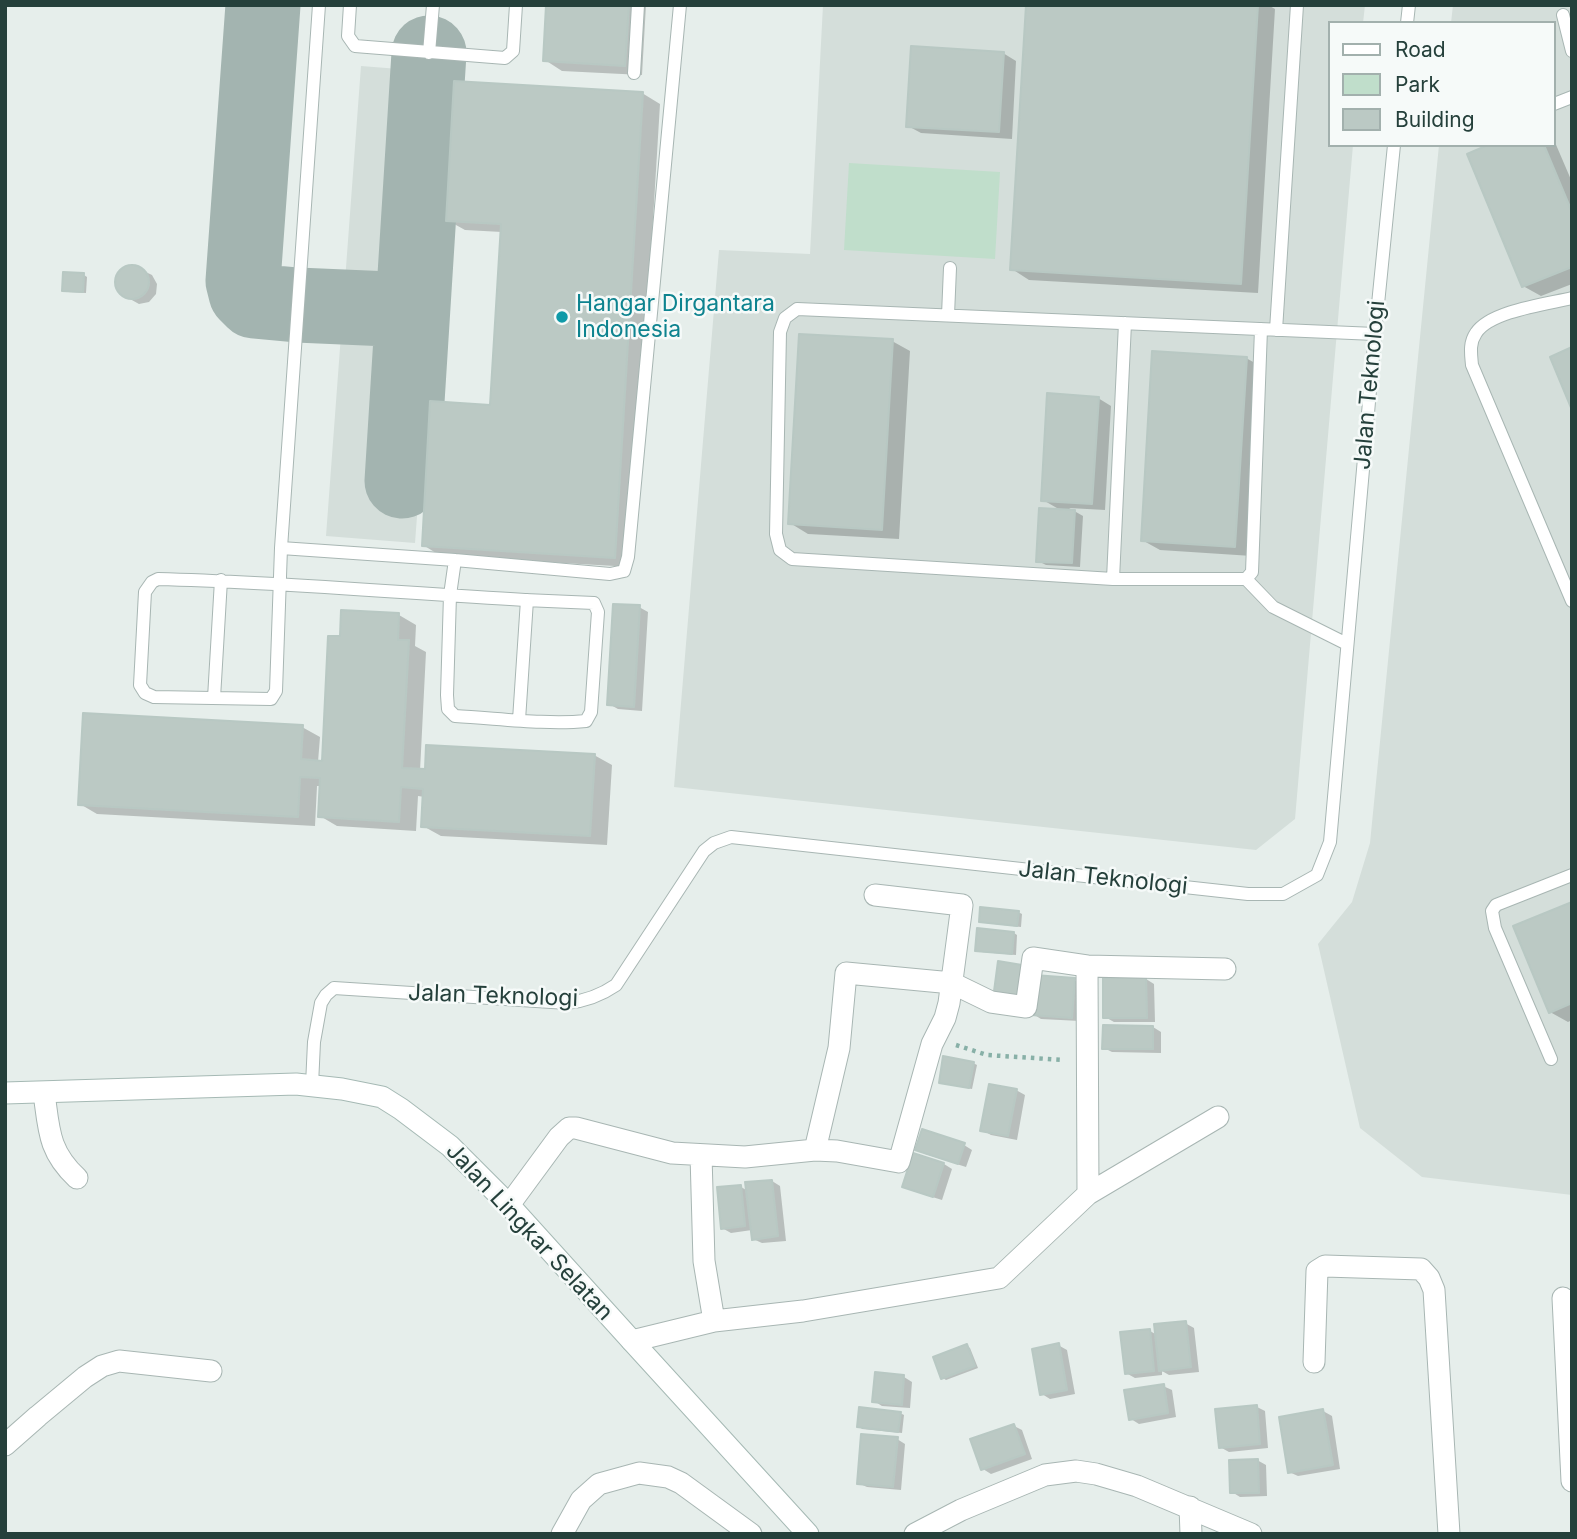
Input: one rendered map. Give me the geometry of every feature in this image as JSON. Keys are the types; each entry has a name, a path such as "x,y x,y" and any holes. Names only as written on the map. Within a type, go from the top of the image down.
{"street":[{"path":"509,1205 559,1137 569,1128 671,1153 746,1157 815,1150 899,1162 935,1039 945,1018 962,905 875,895"},
{"path":"815,1150 839,1048 846,974 952,983 991,1002 1026,1007 1033,958 1087,966 1225,969"},
{"path":"1087,966 1088,1194"},
{"name":"Jalan Lingkar Selatan","path":"5,1093 296,1084 382,1097 450,1146 509,1205 808,1534"},
{"path":"44,1093 51,1139 56,1152 64,1166 77,1178"},
{"path":"632,1341 714,1321 803,1311 999,1278 1088,1194 1218,1117"},
{"path":"701,1155 704,1261 714,1321"},
{"path":"1314,1362 1317,1271 1325,1266 1421,1269 1430,1278 1434,1290 1449,1534"},
{"path":"1563,1298 1572,1481"},
{"path":"5,1445 66,1392 102,1366 119,1361 211,1371"},
{"path":"915,1534 961,1510 1045,1475 1076,1471 1137,1486 1251,1534"},
{"path":"562,1534 581,1500 599,1484 639,1472 668,1477 681,1483 751,1534"},
{"path":"1189,1507 1191,1534"}],"lane":[{"path":"319,5 281,548 279,583 276,691 271,699 154,697 145,693 139,685 145,592 152,582 158,579 279,583 450,595 527,600 594,603 598,612 591,712 586,721 455,716 448,709 450,595 455,560"},
{"path":"350,5 348,36 355,47 505,58 513,51 516,5"},
{"path":"429,53 433,5"},
{"path":"634,73 638,5"},
{"path":"281,548 455,560 610,575 624,570 628,557 680,5"},
{"path":"1276,330 1297,5"},
{"path":"1563,15 1572,51"},
{"name":"Jalan Teknologi","path":"312,1086 314,1042 321,1003 334,988 567,1003 587,1001 616,985 704,850 731,837 1248,894 1283,894 1317,875 1329,842 1394,147"},
{"path":"948,315 950,268"},
{"path":"1572,298 1499,315 1475,333 1470,348 1472,365 1572,601"},
{"path":"1347,644 1273,607 1246,579 1113,579 792,559 780,550 776,534 780,332 785,317 797,309 1375,334"},
{"path":"1113,579 1125,323"},
{"path":"1246,579 1252,572 1261,330"},
{"path":"214,698 220,580"},
{"path":"519,720 527,600"},
{"path":"1551,1059 1495,928 1492,911 1496,905 1572,875"}],"path":[{"path":"935,1039 987,1055 1087,1062"}],"shaded area":[{"path":"823,5 1365,5 1363,21 1328,21 1328,147 1353,147 1295,819 1256,850 674,787 719,250 810,254"},
{"path":"1453,5 1572,5 1572,1195 1422,1177 1360,1128 1318,944 1352,902 1370,843 1439,147 1556,147 1556,21 1451,21"},
{"path":"361,66 450,73 415,543 326,536"}],"green space":[{"path":"849,163 1000,172 995,259 844,250"}],"building":[{"path":"546,5 629,5 625,66 543,61"},
{"path":"1026,5 1258,5 1241,284 1010,270"},
{"path":"911,46 1004,52 999,132 906,127"},
{"name":"Hangar Dirgantara Indonesia","path":"454,81 643,92 615,558 422,546 430,401 490,405 501,224 446,221"},
{"path":"1483,147 1545,147 1572,212 1572,267 1522,287 1467,154"},
{"path":"132,265 144,270 149,282 144,294 132,299 120,294 115,282 120,270"},
{"path":"63,272 84,273 83,292 62,291"},
{"path":"799,334 893,339 882,530 788,524"},
{"path":"1572,347 1572,410 1550,357"},
{"path":"1152,351 1247,357 1235,547 1141,541"},
{"path":"1047,393 1099,397 1092,504 1041,501"},
{"path":"1039,508 1075,510 1072,563 1036,562"},
{"path":"613,604 640,605 634,707 607,705"},
{"path":"341,610 399,613 398,640 409,640 402,768 425,769 426,745 595,754 590,836 421,827 423,789 401,787 399,822 318,817 320,778 300,777 298,817 78,805 83,713 303,725 301,759 322,761 328,636 340,636"},
{"path":"1572,902 1572,1003 1549,1013 1513,926"},
{"path":"980,907 1019,911 1017,926 979,922"},
{"path":"977,928 1014,932 1012,954 975,951"},
{"path":"998,961 1028,966 1022,1004 993,999"},
{"path":"1034,975 1075,978 1072,1018 1031,1015"},
{"path":"1146,977 1147,1018 1103,1018 1103,978"},
{"path":"1103,1025 1153,1026 1153,1049 1102,1049"},
{"path":"943,1056 974,1062 969,1088 939,1083"},
{"path":"989,1084 1017,1089 1008,1136 980,1131"},
{"path":"922,1129 965,1143 958,1164 915,1150"},
{"path":"913,1153 944,1163 933,1197 902,1187"},
{"path":"772,1180 778,1236 752,1240 745,1182"},
{"path":"741,1185 745,1226 721,1229 717,1187"},
{"path":"1186,1321 1191,1367 1159,1371 1154,1324"},
{"path":"1150,1329 1154,1371 1125,1374 1120,1332"},
{"path":"1059,1343 1067,1390 1040,1395 1032,1349"},
{"path":"967,1344 975,1366 941,1379 933,1357"},
{"path":"875,1372 904,1375 902,1405 872,1402"},
{"path":"1164,1384 1168,1413 1129,1420 1124,1390"},
{"path":"1257,1405 1260,1444 1219,1448 1215,1409"},
{"path":"859,1407 901,1412 898,1432 857,1427"},
{"path":"1323,1409 1333,1465 1288,1473 1279,1417"},
{"path":"1014,1424 1025,1454 981,1470 970,1439"},
{"path":"861,1434 898,1437 893,1487 857,1484"},
{"path":"1258,1459 1259,1493 1230,1493 1229,1460"}],"taxiway":[{"path":"263,5 243,281 246,293 254,301 412,310"},
{"path":"402,481 429,53"}],"place":[{"name":"Hangar Dirgantara Indonesia","path":"562,317"}]}
